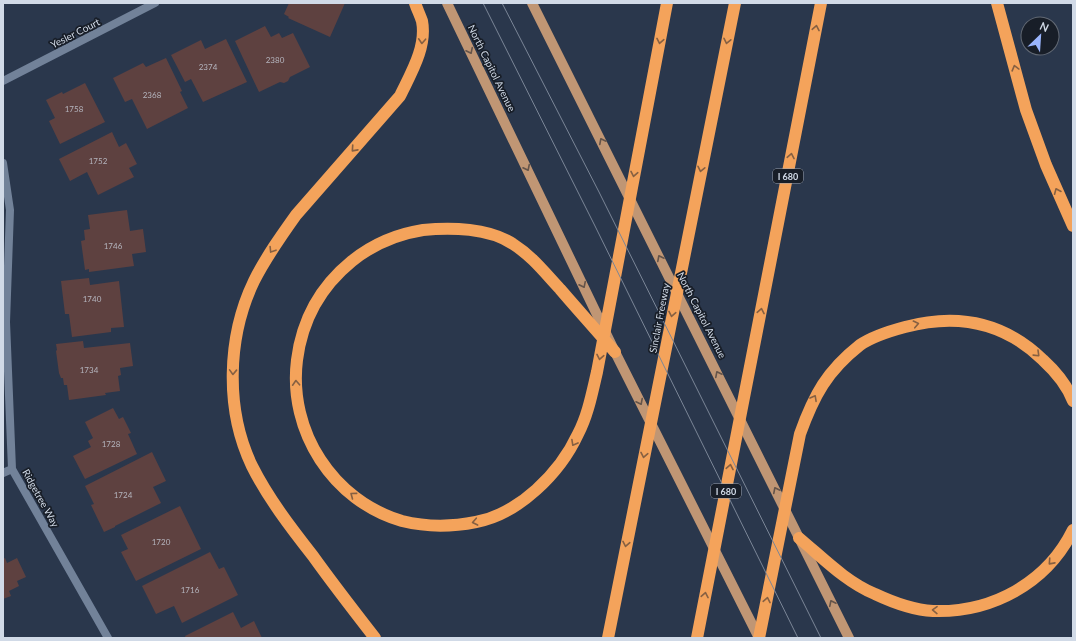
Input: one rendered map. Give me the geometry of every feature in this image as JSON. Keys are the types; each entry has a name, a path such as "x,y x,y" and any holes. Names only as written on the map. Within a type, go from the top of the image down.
{"highway":[{"path":"375,638 292,529 252,466 241,438 236,411 233,382 234,355 244,305 267,257 296,215 400,96 422,45 422,22 416,3"},
{"path":"615,352 534,260 512,243 483,232 459,229 432,229 408,232 384,241 360,255 339,272 322,292 307,318 299,346 295,374 296,399 304,428 315,453 331,475 351,494 374,510 402,521 431,526 458,526 486,520 510,509 533,493 553,474 579,434 597,372 644,122 667,3"},
{"name":"Sinclair Freeway","path":"608,638 690,220 735,3"},
{"name":"I 680","path":"697,636 821,3"},
{"path":"997,3 1026,110 1046,165 1073,226"},
{"path":"759,638 800,434 809,408 822,383 840,362 862,344 889,331 918,324 948,320 979,324 1006,332 1030,348 1053,369 1071,395 1073,401"},
{"path":"799,538 847,578 874,594 904,605 933,611 963,609 977,606 1018,591 1040,575 1058,554 1073,530"}],"main road":[{"name":"North Capitol Avenue","path":"447,3 615,352 759,638"},
{"name":"North Capitol Avenue","path":"532,3 849,638"}],"street":[{"name":"Yesler Court","path":"3,81 155,3"},
{"name":"Ridgetree Way","path":"3,163 10,210 6,322 12,469 108,638"},
{"path":"3,474 12,469"}],"building":[{"path":"289,3 345,3 330,37 288,18 289,17 284,14"},
{"path":"265,26 271,37 279,33 282,38 293,33 310,67 290,77 288,81 284,83 280,82 259,92 235,41"},
{"path":"226,39 247,82 203,102 191,79 185,82 171,55 201,40 205,49"},
{"path":"166,58 182,91 180,92 188,108 147,129 132,99 125,102 113,78 143,63 146,67"},
{"path":"85,83 105,122 60,144 49,121 55,118 46,100 62,92 63,94"},
{"path":"112,132 119,147 126,143 137,164 129,168 134,177 98,195 87,172 70,181 59,159"},
{"path":"127,210 130,231 143,229 146,252 132,254 134,266 89,272 89,269 85,270 81,241 85,240 84,230 90,229 88,215"},
{"path":"89,278 90,285 119,281 124,327 111,328 111,332 72,337 69,314 65,314 61,281"},
{"path":"83,341 84,348 130,343 133,366 120,368 121,375 118,376 120,391 105,393 106,395 69,400 67,385 64,385 63,378 61,378 59,373 56,344"},
{"path":"113,408 119,419 123,417 131,433 128,434 137,454 85,479 73,456 91,447 88,441 93,438 85,422"},
{"path":"152,452 166,481 153,487 161,503 104,532 91,505 94,504 85,486"},
{"path":"180,506 201,549 136,581 121,552 128,549 121,535"},
{"path":"210,552 219,569 224,567 238,595 182,623 174,606 156,614 142,586"},
{"path":"5,558 7,563 17,558 26,577 17,581 19,586 9,591 11,596 3,599 3,559"},
{"path":"233,612 241,628 254,621 262,638 186,638 185,636"}],"tram line":[{"path":"483,3 595,226 798,638"},
{"path":"502,3 599,192 821,638"}]}
